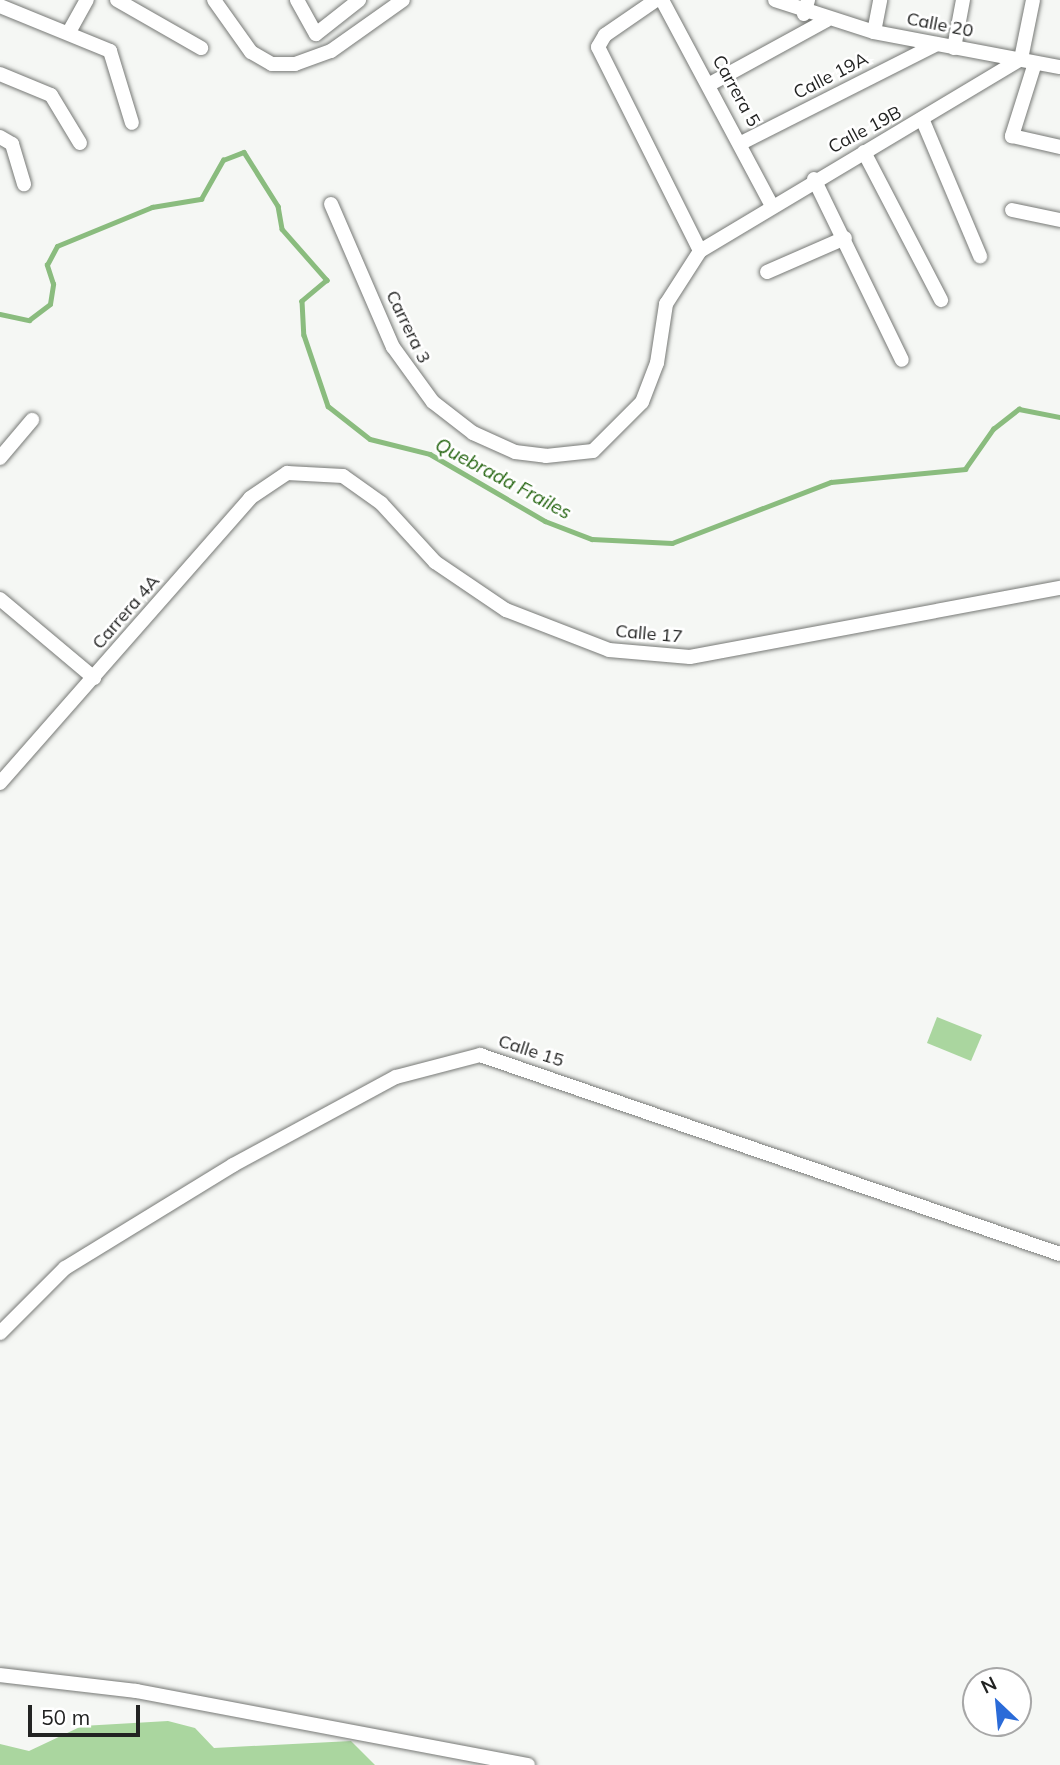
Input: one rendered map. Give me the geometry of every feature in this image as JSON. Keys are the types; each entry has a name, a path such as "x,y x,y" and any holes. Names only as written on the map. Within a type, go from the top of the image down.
{"street":[{"path":"69,32 87,0"},
{"path":"117,0 201,48"},
{"path":"214,0 251,52 272,64 295,64 331,51 403,0"},
{"path":"297,0 316,34 359,0"},
{"path":"656,0 604,35 598,47 700,251"},
{"name":"Carrera 5","path":"662,0 743,142 771,204"},
{"name":"Calle 20","path":"775,0 806,7 827,20 874,32 1060,67"},
{"path":"874,32 880,0"},
{"path":"954,48 963,0"},
{"path":"1034,0 1028,61 1012,136 1060,147"},
{"path":"0,6 110,51 132,123"},
{"path":"710,85 827,20"},
{"name":"Calle 19A","path":"743,142 937,44"},
{"name":"Calle 19B","path":"724,231 1028,61"},
{"path":"0,74 51,95 80,143"},
{"path":"923,121 980,256"},
{"path":"0,137 12,144 24,184"},
{"path":"864,152 942,299"},
{"path":"814,179 902,360"},
{"name":"Carrera 3","path":"331,204 393,347 418,387 473,433 530,455 593,451 626,425 653,376 669,297 700,251 724,231"},
{"path":"1012,210 1060,220"},
{"path":"767,272 845,238"},
{"path":"0,458 32,421"},
{"name":"Calle 17","path":"287,473 343,476 381,503 435,562 506,610 610,650 690,657 1060,589"},
{"name":"Carrera 4A","path":"0,783 250,498 287,473"},
{"path":"0,599 94,678"},
{"name":"Calle 15","path":"0,1333 65,1268 233,1165 386,1082 480,1055 1060,1254"},
{"path":"0,1675 136,1691 528,1765"}],"green space":[{"path":"937,1017 982,1035 971,1061 927,1043"},
{"path":"168,1721 195,1728 214,1748 351,1741 375,1765 0,1765 0,1744 29,1751 82,1726"}],"waterway":[{"name":"Quebrada Frailes","path":"0,314 29,320 50,304 53,284 47,265 57,246 152,207 201,199 223,160 244,152 278,206 282,229 327,280 302,301 304,335 328,406 370,439 430,454 545,521 592,539 672,543 831,482 965,469 993,429 1019,409 1060,417"}]}
